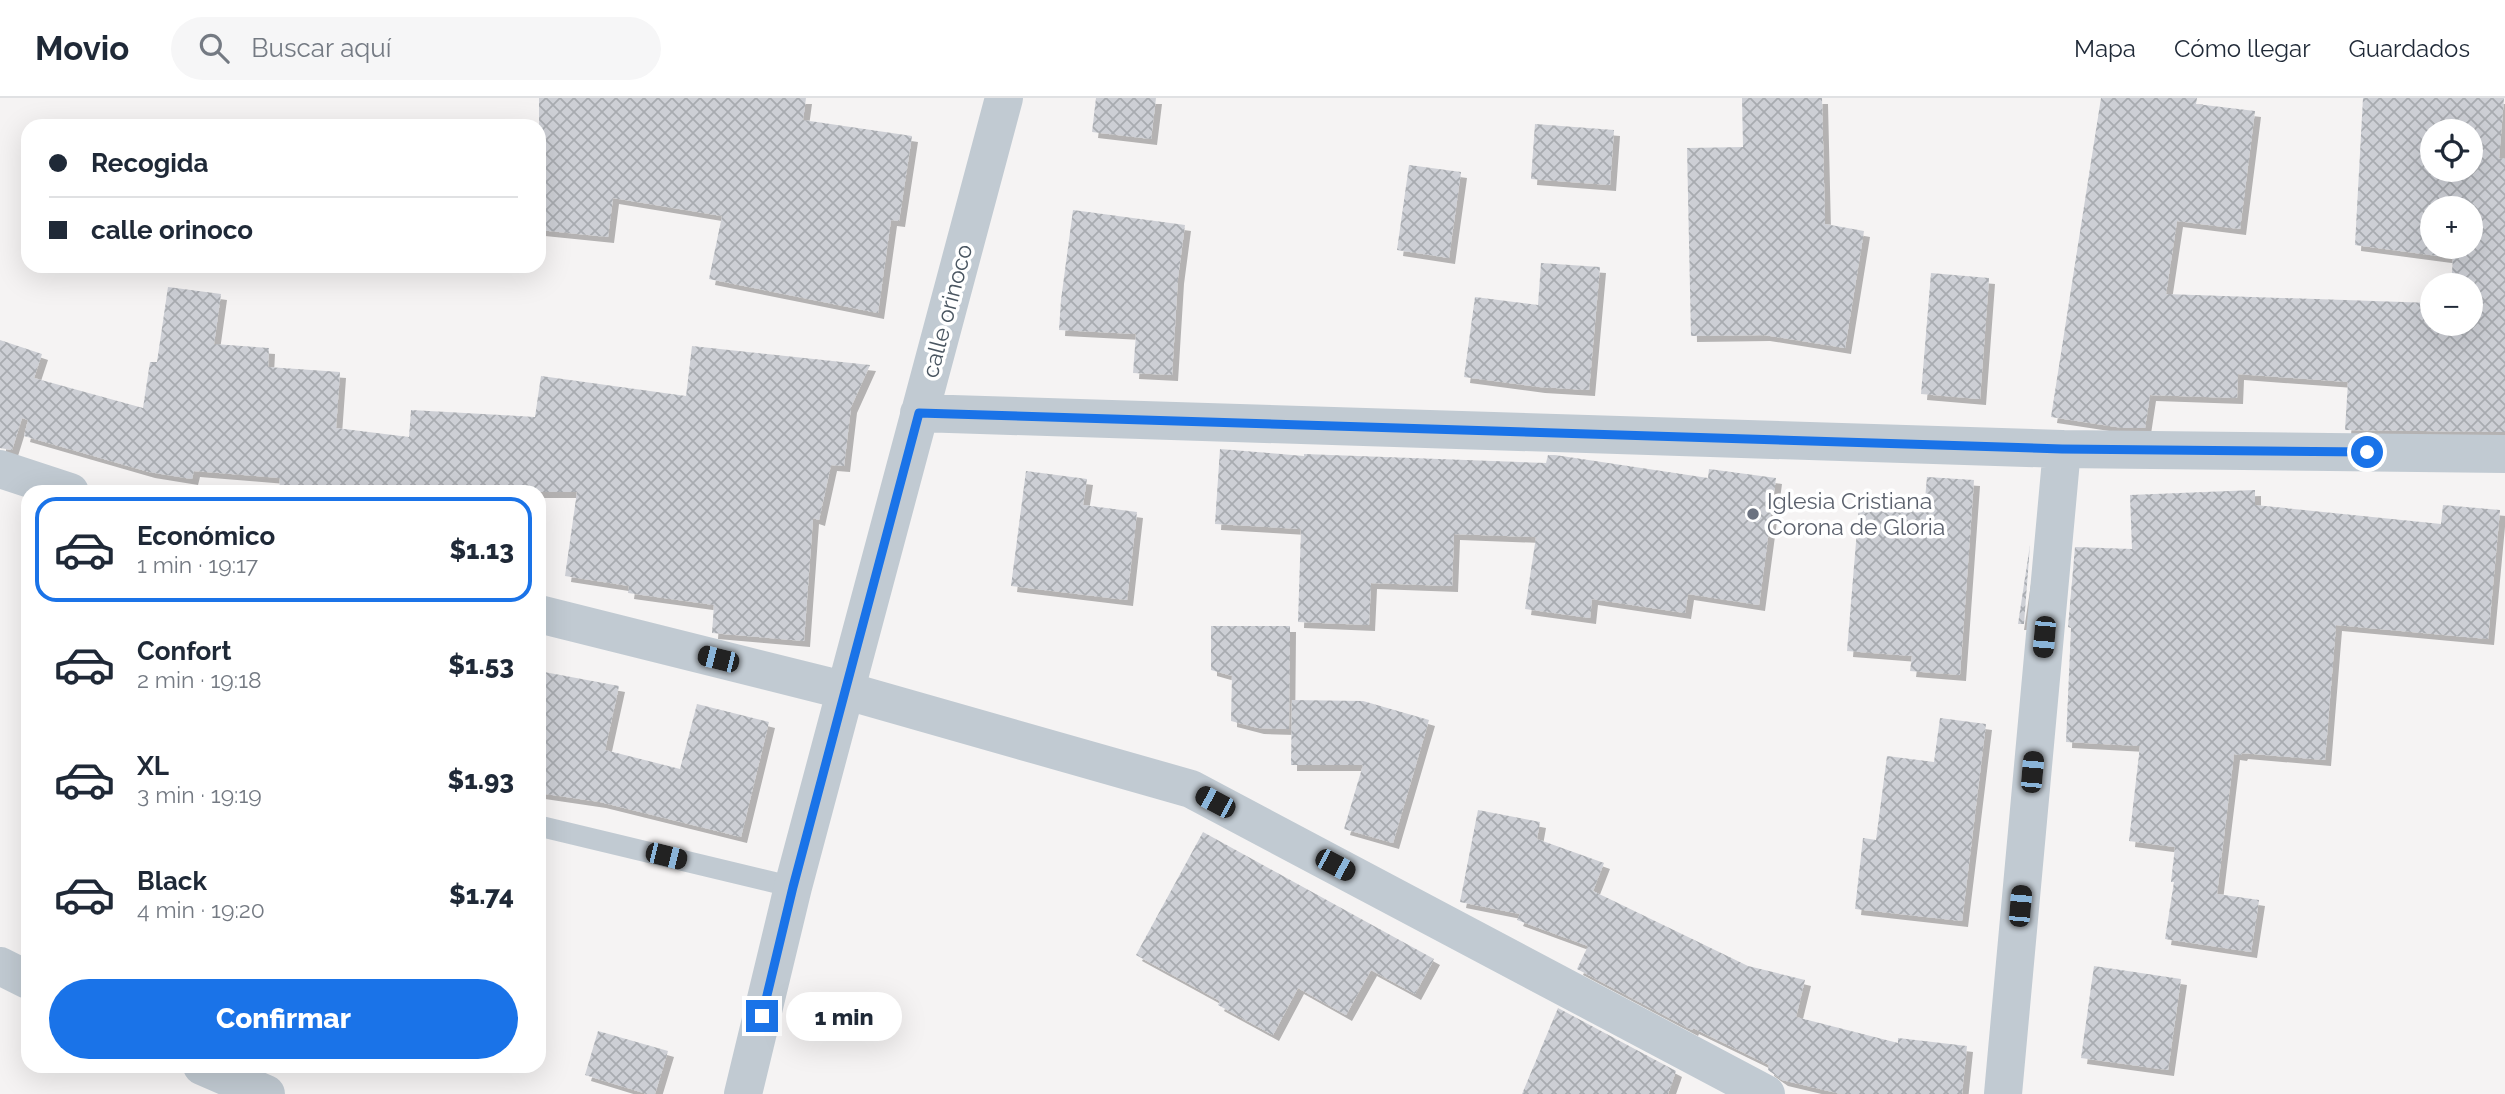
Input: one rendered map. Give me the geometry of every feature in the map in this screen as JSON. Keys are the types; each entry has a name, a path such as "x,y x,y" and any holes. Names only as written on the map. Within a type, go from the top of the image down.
{"street":[{"name":"calle orinoco","path":"743,1094 793,887 1004,98"},
{"path":"919,413 2062,449 2505,454"},
{"path":"2003,1094 2062,449"},
{"path":"0,469 49,485"},
{"path":"546,616 846,691 1191,789 1766,1094"},
{"path":"0,966 21,976"},
{"path":"218,1073 266,1094"}],"lane":[{"path":"546,828 793,887"}],"building":[{"path":"539,98 806,98 803,120 912,136 899,221 891,220 878,313 709,279 722,216 613,198 608,237 546,231 546,119 539,119"},
{"path":"1096,98 1156,98 1151,139 1092,132"},
{"path":"1742,98 1822,98 1825,224 1864,231 1845,348 1764,335 1691,336 1687,148 1743,147"},
{"path":"2101,98 2197,98 2196,104 2255,111 2240,229 2177,221 2166,294 2420,303 2420,336 2483,336 2483,273 2452,273 2453,259 2483,259 2483,196 2420,196 2420,254 2355,245 2363,98 2504,98 2499,158 2505,159 2505,432 2345,430 2348,382 2238,374 2237,398 2150,395 2145,428 2123,428 2051,417"},
{"path":"1535,124 1614,130 1610,185 1531,179"},
{"path":"1409,165 1461,172 1449,258 1397,250"},
{"path":"1073,210 1185,225 1178,278 1172,375 1133,373 1136,334 1059,330"},
{"path":"1541,263 1600,267 1589,390 1539,387 1464,377 1475,297 1538,305"},
{"path":"1931,273 1989,278 1980,399 1921,394"},
{"path":"168,287 221,294 214,344 269,348 268,367 340,372 336,428 409,437 411,410 535,417 541,376 686,396 692,346 870,365 851,407 844,466 831,465 819,520 813,518 804,641 712,633 714,605 628,593 629,586 565,576 577,492 546,492 546,485 280,485 280,478 194,471 192,479 149,472 24,436 28,420 22,418 12,450 0,448 0,340 42,354 34,378 143,408 150,362 157,362"},
{"path":"1220,449 1304,456 1546,463 1548,455 1555,455 1708,478 1709,469 1776,478 1759,605 1688,594 1685,613 1592,599 1590,618 1525,609 1536,537 1454,534 1452,586 1371,583 1369,625 1298,622 1301,529 1215,524"},
{"path":"1026,471 1087,479 1083,505 1137,512 1127,600 1011,586"},
{"path":"1927,477 1974,480 1960,675 1910,671 1912,656 1847,651 1860,494 1925,499"},
{"path":"2255,490 2255,505 2441,524 2443,505 2500,510 2488,639 2336,625 2325,760 2234,754 2217,894 2259,900 2251,952 2165,939 2174,882 2171,882 2175,847 2129,841 2140,746 2066,742 2071,628 2068,627 2075,547 2132,549 2130,495"},
{"path":"2030,545 2024,624 2018,624"},
{"path":"1211,626 1290,626 1289,729 1258,728 1231,721 1232,676 1211,670"},
{"path":"546,672 619,686 605,750 680,769 697,704 769,722 741,837 600,802 546,794"},
{"path":"1292,700 1363,701 1429,720 1393,843 1344,829 1363,765 1291,765"},
{"path":"1940,718 1986,724 1962,921 1855,909 1863,838 1876,840 1887,756 1934,762"},
{"path":"1478,810 1540,822 1537,839 1604,863 1593,891 1748,966 1805,980 1796,1017 1898,1043 1898,1038 1967,1046 1962,1094 1841,1094 1782,1080 1768,1070 1769,1065 1693,1028 1692,1030 1577,969 1588,946 1517,920 1520,914 1460,902"},
{"path":"1203,832 1434,959 1415,994 1371,970 1346,1015 1298,988 1273,1035 1218,1005 1220,1001 1136,955"},
{"path":"2094,966 2181,979 2168,1070 2081,1058"},
{"path":"1558,1008 1676,1071 1668,1094 1522,1094"},
{"path":"598,1031 668,1051 655,1094 585,1075"}],"place":[{"name":"Iglesia Cristiana Corona de Gloria","path":"1753,514"}],"route":[{"path":"762,1016 793,887 919,413 2062,449 2367,452"}]}
